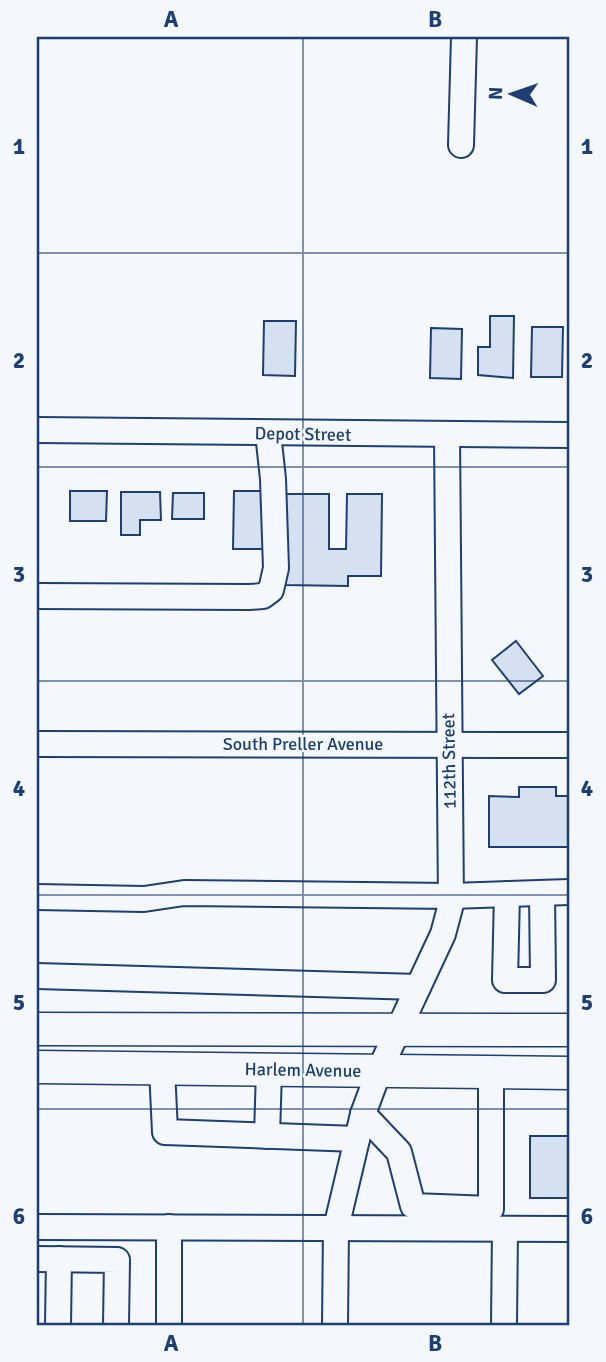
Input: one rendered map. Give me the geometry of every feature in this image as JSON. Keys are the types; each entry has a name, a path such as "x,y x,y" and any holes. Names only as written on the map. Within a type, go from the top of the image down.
{"main road":[{"path":"37,1029 569,1030"},
{"name":"Harlem Avenue","path":"37,1067 569,1073"}],"street":[{"path":"461,145 464,37"},
{"name":"Depot Street","path":"37,430 569,436"},
{"path":"37,596 263,596 271,590 276,568 274,479 268,433"},
{"name":"112th Street","path":"335,1325 336,1228 363,1114 379,1071 443,934 451,896 447,435"},
{"name":"South Preller Avenue","path":"37,744 569,745"},
{"path":"37,897 144,899 184,893 451,896 569,892"},
{"path":"507,894 505,980 542,980 542,893"},
{"path":"37,976 418,987"},
{"path":"162,1069 165,1132 357,1139"},
{"path":"267,1136 269,1070"},
{"path":"363,1114 399,1152 413,1206 491,1209 491,1072"},
{"path":"37,1227 569,1229"},
{"path":"169,1227 169,1325"},
{"path":"504,1325 505,1229"},
{"path":"58,1325 48,1259 117,1260 116,1325"}],"building":[{"path":"490,316 514,316 513,378 478,375 478,347 490,347"},
{"path":"264,321 296,321 295,376 263,375"},
{"path":"532,327 563,327 562,377 531,377"},
{"path":"431,328 462,329 461,379 430,378"},
{"path":"70,491 107,491 106,521 70,521"},
{"path":"234,491 265,491 264,549 233,549"},
{"path":"121,492 160,492 161,520 140,520 140,535 121,535"},
{"path":"173,493 204,493 204,519 172,519"},
{"path":"284,494 329,494 329,549 346,549 347,494 382,494 381,576 348,576 348,586 284,585"},
{"path":"516,641 543,676 519,694 492,660"},
{"path":"519,787 556,787 556,796 569,796 569,847 489,847 489,796 519,797"},
{"path":"530,1136 569,1136 569,1198 530,1198"}]}
